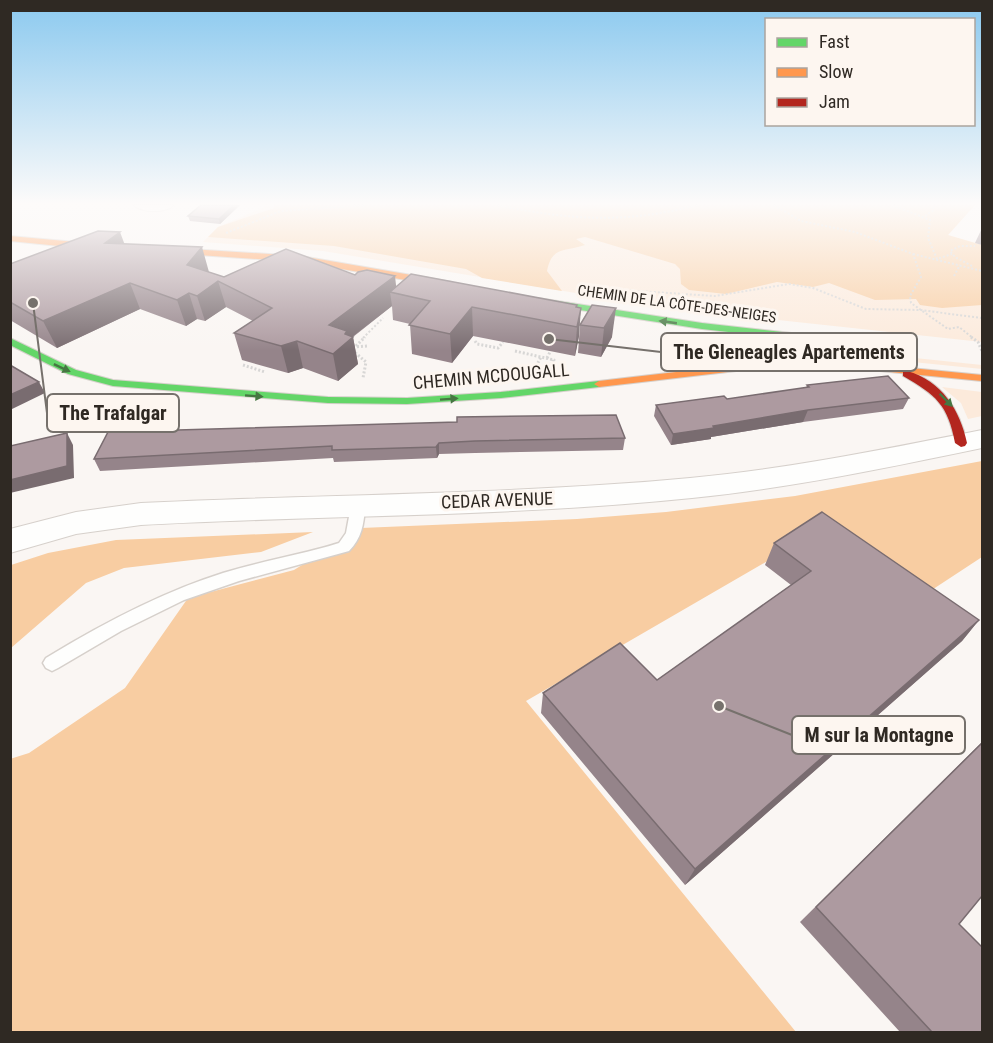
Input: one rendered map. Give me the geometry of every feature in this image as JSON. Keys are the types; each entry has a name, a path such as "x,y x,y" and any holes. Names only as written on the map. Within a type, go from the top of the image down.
{"main road":[{"path":"71,259 79,254"},
{"path":"217,254 301,259 461,287"},
{"name":"CHEMIN DE LA CÔTE-DES-NEIGES","path":"528,299 726,329 890,347"},
{"path":"726,329 750,349 756,365"},
{"name":"CHEMIN MCDOUGALL","path":"10,341 72,372 113,383 262,397 353,401 407,401 501,395 756,365 830,363 982,378"},
{"path":"900,370 938,392 953,406 972,441"}],"street":[{"name":"CEDAR AVENUE","path":"10,541 76,523 133,515 586,496 701,487 796,475 972,441"}],"lane":[{"path":"52,663 139,611 177,595 224,579 344,546 350,541 354,532 358,506"}],"path":[{"path":"913,254 982,271"},
{"path":"913,254 921,277 910,300 920,310 948,329 959,327 978,342 982,351"},
{"path":"935,254 937,259"},
{"path":"937,259 952,254 975,269"},
{"path":"954,276 960,265"},
{"path":"601,289 715,297 772,285 789,284 813,288 866,309 920,310 982,318"},
{"path":"356,346 383,318"},
{"path":"475,341 477,344 498,348 503,342"},
{"path":"363,378 366,362 351,347 367,346"},
{"path":"547,358 550,352"}],"shaded area":[{"path":"339,254 982,254 982,342 666,308"},
{"path":"378,254 556,254 552,257 547,271 562,291 482,278 466,269"},
{"path":"641,254 982,254 982,305 942,308 920,305 916,299 875,300 829,283 813,287 777,282 726,294 689,290 681,284 680,269 675,264"},
{"path":"753,341 982,365 982,369 843,355 764,354"},
{"path":"942,387 982,392 982,416 968,419 961,403"},
{"path":"982,461 982,557 915,601 821,530 526,701 796,1032 11,1032 10,759 29,753 125,688 188,598 294,570 361,528 577,519 666,512 795,496"},
{"path":"313,532 261,552 124,568 86,583 11,648 11,565 48,553 116,540"}],"building":[{"path":"38,254 196,254 187,265 224,277 276,254 298,254 355,275 367,270 395,276 329,325 347,331 345,334 353,337 333,354 297,341 281,346 234,333 272,308 218,281 197,296 189,293 177,300 130,283 43,321 10,302 10,264"},
{"path":"411,274 577,305 576,307 581,308 577,327 472,307 450,334 409,325 430,301 390,292"},
{"path":"592,305 616,308 604,328 580,325"},
{"path":"10,365 39,382 10,395"},
{"path":"888,376 909,398 808,410 673,434 656,405 724,396 727,399 809,387 807,385"},
{"path":"616,415 625,438 475,441 439,443 436,447 332,450 332,446 94,459 108,432 457,422 457,417"},
{"path":"67,433 67,466 10,480 10,446"},
{"path":"822,512 979,620 695,869 543,693 620,643 657,680 811,571 774,543"},
{"path":"982,743 982,896 959,924 982,947 982,1032 932,1032 816,907"}],"traffic: fast":[{"path":"538,301 702,326 873,345"},
{"path":"10,341 72,372 113,383 328,400 407,401 501,395 599,384"}],"traffic: slow":[{"path":"216,254 301,259 452,285"},
{"path":"599,384 778,363 849,365 982,378"}],"traffic: jam":[{"path":"907,374 929,387 944,400 955,417 961,443"}],"place":[{"name":"The Trafalgar","path":"33,303"},
{"name":"The Gleneagles Apartements","path":"549,339"},
{"name":"M sur la Montagne","path":"719,706"}]}
